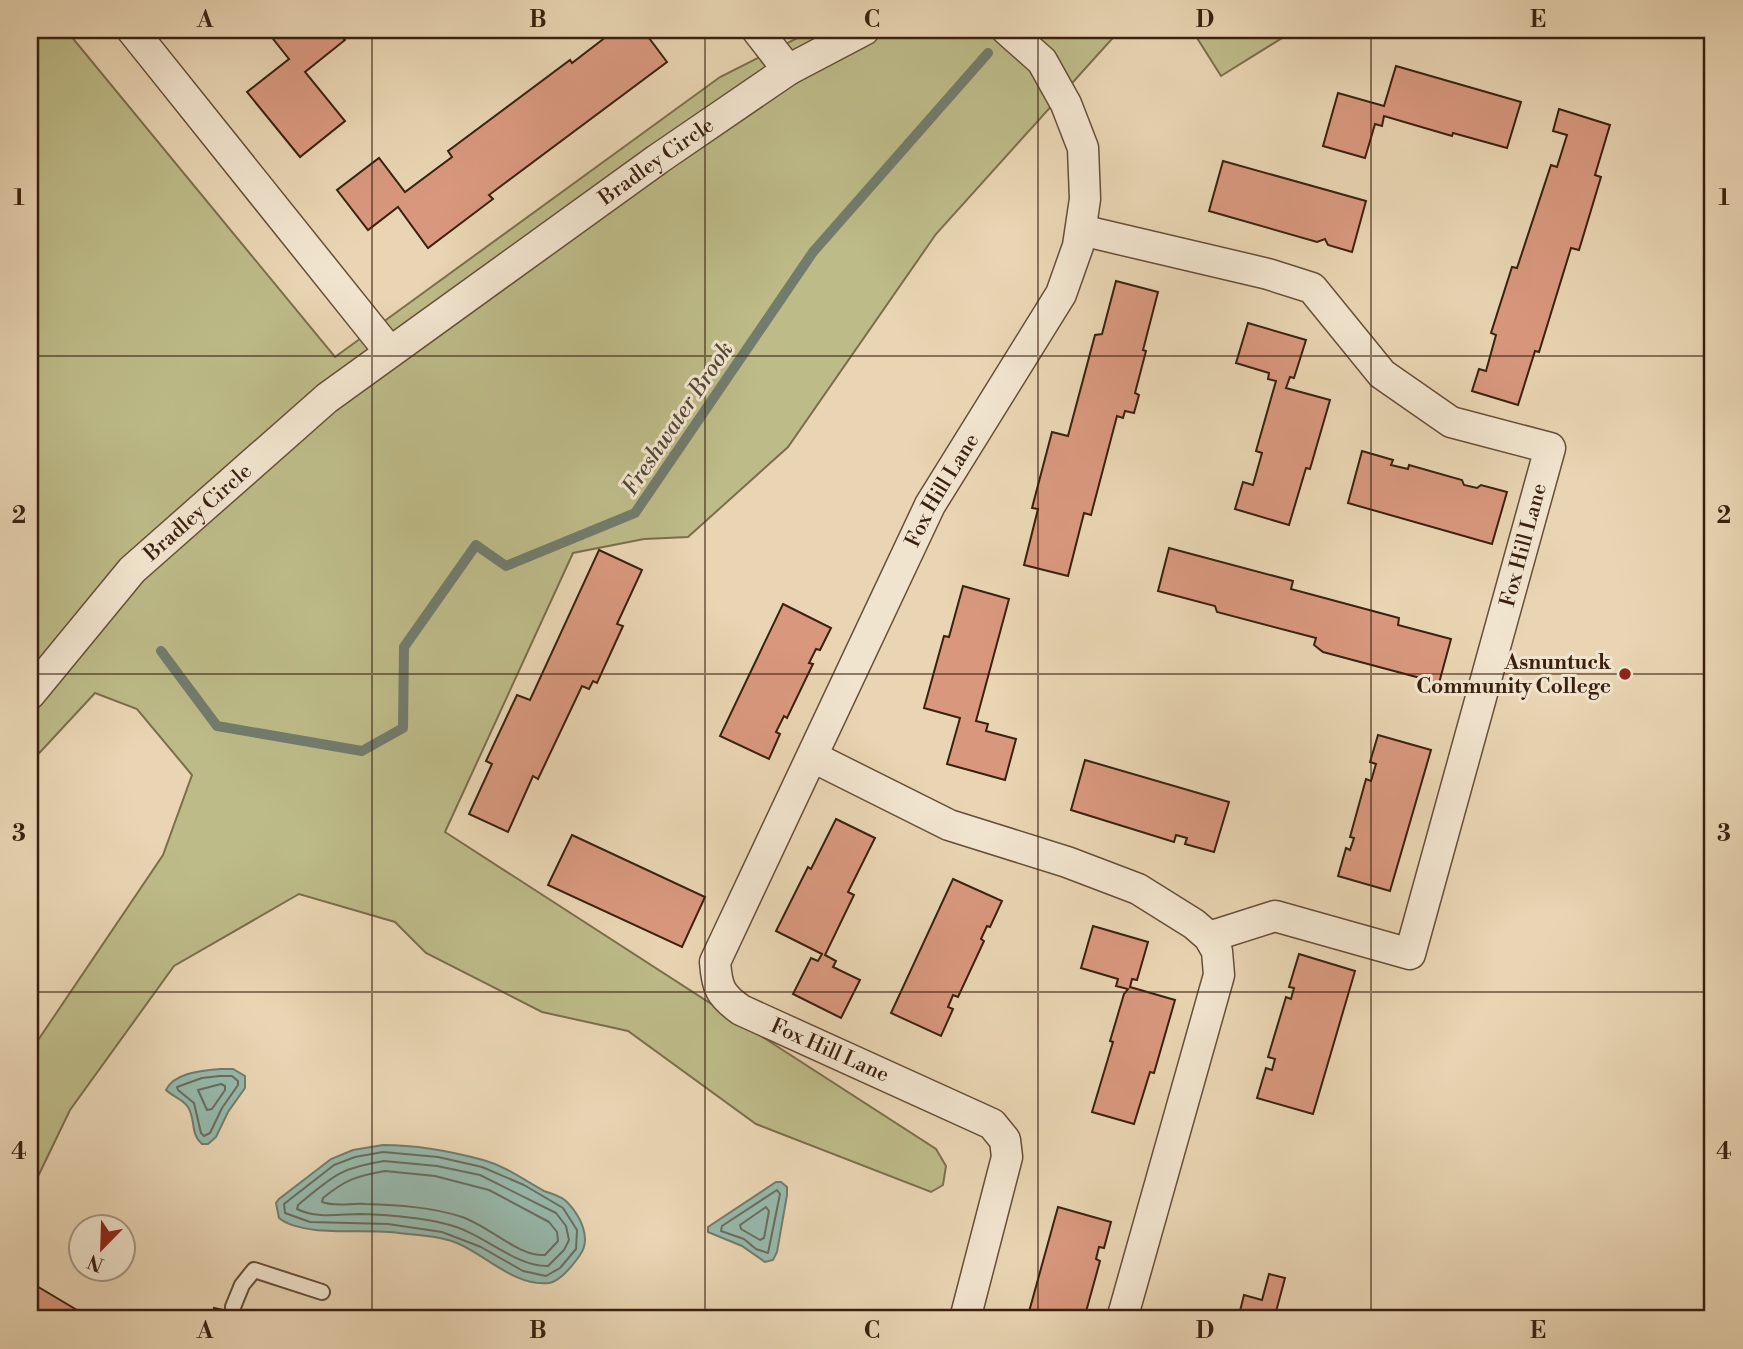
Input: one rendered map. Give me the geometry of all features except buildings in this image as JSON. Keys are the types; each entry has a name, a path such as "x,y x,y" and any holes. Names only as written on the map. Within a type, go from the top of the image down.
{"street":[{"path":"132,30 390,352"},
{"path":"757,30 788,70"},
{"name":"Bradley Circle","path":"30,694 132,570 327,398 658,159 788,70 864,30"},
{"name":"Fox Hill Lane","path":"965,1319 1007,1157 1005,1140 992,1124 741,1010 724,997 716,981 715,962 930,505 1060,294 1079,246 1085,199 1083,148 1066,104 1042,61 1007,30"},
{"name":"Fox Hill Lane","path":"1081,230 1268,274 1312,288 1382,374 1451,422 1549,448 1410,954 1275,916 1209,937"},
{"path":"813,757 949,825 1138,889 1194,924 1209,937 1217,951 1219,975 1122,1319"}],"lane":[{"path":"233,1307 242,1285 254,1270 323,1292"}],"shaded area":[{"path":"30,30 66,30 335,357 720,77 813,30 1120,30 936,234 788,447 688,537 644,539 573,553 445,832 936,1149 946,1166 943,1185 931,1192 756,1124 628,1031 542,1012 426,953 395,922 299,894 174,966 70,1110 30,1193 30,1052 163,855 192,775 137,709 95,693 30,763"},
{"path":"1192,30 1295,30 1221,76"}],"water":[{"path":"233,1069 245,1076 245,1088 228,1112 216,1137 208,1144 202,1144 196,1136 188,1107 166,1090 175,1079 182,1076"},
{"path":"383,1145 433,1149 483,1160 560,1197 572,1208 583,1227 585,1242 580,1255 558,1279 549,1283 536,1283 513,1275 468,1248 443,1239 386,1232 304,1228 279,1218 276,1203 279,1199 331,1159 353,1150"},
{"path":"776,1182 787,1187 787,1195 777,1252 773,1260 765,1262 742,1246 708,1232 708,1227"}],"waterway":[{"name":"Freshwater Brook","path":"161,651 217,726 362,751 403,728 404,647 476,545 506,566 635,513 813,252 988,53"},
{"name":"Freshwater Brook","path":"30,612 34,611"}],"place":[{"name":"Asnuntuck Community College","path":"1625,674"}]}
